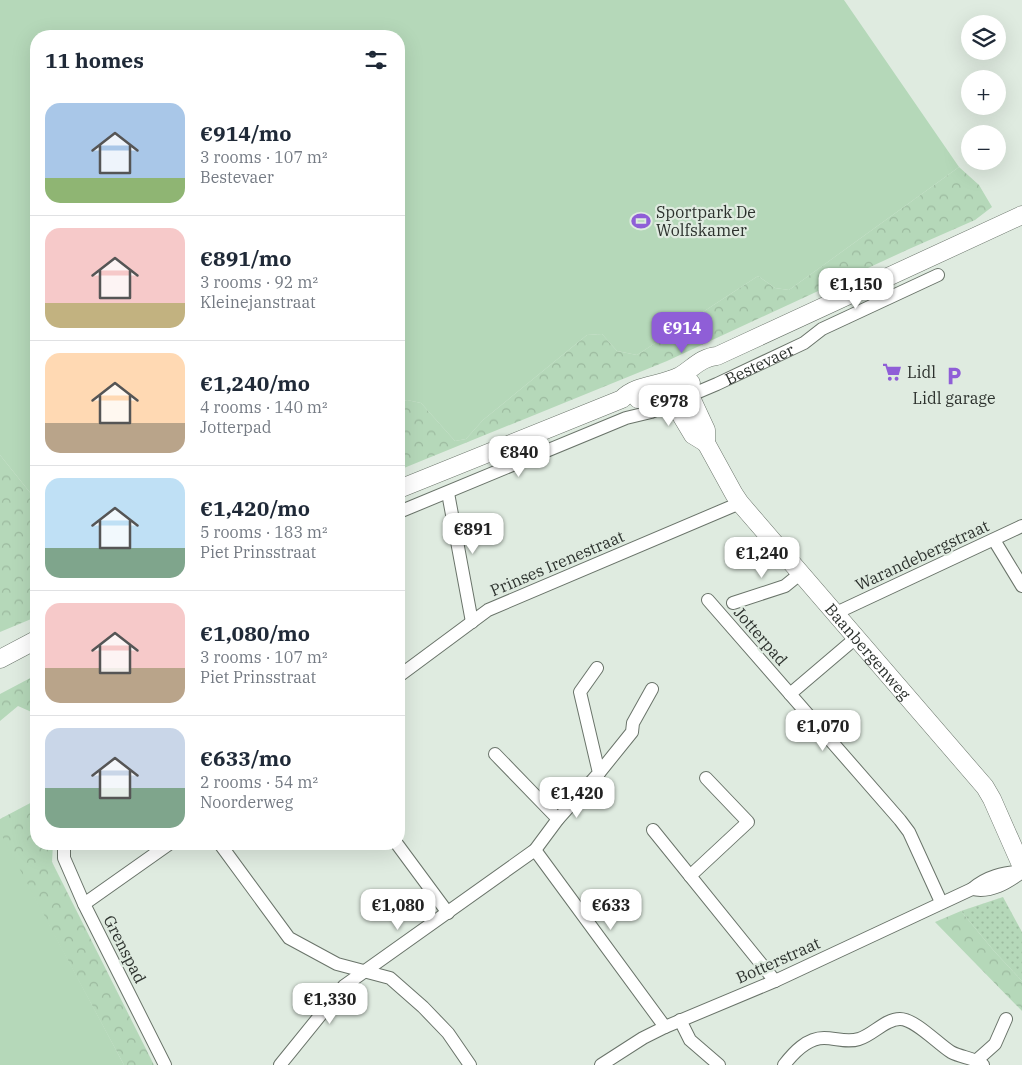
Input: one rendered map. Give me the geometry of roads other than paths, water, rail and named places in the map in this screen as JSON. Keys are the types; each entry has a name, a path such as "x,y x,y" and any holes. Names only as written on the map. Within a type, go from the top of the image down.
{"main road":[{"name":"Bestevaer","path":"405,487 622,399 629,392 678,392 708,357 717,356 1022,215"},
{"name":"Baanbergenweg","path":"678,392 706,430 706,443 740,503 985,787 992,799 1022,870"},
{"path":"0,659 30,643"}],"street":[{"path":"917,264 921,284"},
{"name":"Bestevaer","path":"405,510 626,418 651,412 678,392 804,343 822,329 938,275"},
{"path":"448,493 472,622"},
{"name":"Prinses Irenestraat","path":"405,672 488,610 740,503"},
{"name":"Warandebergstraat","path":"836,614 1022,526"},
{"path":"994,540 1022,586"},
{"name":"Jotterpad","path":"733,603 785,586 801,573"},
{"name":"Jotterpad","path":"708,600 909,832 941,902"},
{"path":"790,694 857,637"},
{"path":"597,668 580,692 599,773"},
{"path":"280,1065 344,986 536,850 558,819 632,732 633,723 652,689"},
{"path":"495,754 558,819"},
{"path":"690,876 748,822 706,778"},
{"path":"653,830 775,981"},
{"name":"Grenspad","path":"64,850 64,858 84,904 165,1065"},
{"path":"84,904 160,850"},
{"path":"224,850 289,938 337,964 390,978 423,1007 448,1033 470,1065"},
{"path":"401,850 448,913"},
{"path":"536,850 665,1027"},
{"name":"Botterstraat","path":"601,1065 642,1038 680,1020 775,981 972,889 1001,873 1022,870"},
{"path":"784,1065 806,1043 823,1038 847,1041 860,1039 893,1021 901,1019 911,1022 953,1053 980,1062 995,1044 1006,1019"},
{"path":"680,1020 690,1040 719,1065"}],"place":[{"name":"Sportpark De Wolfskamer","path":"641,221"},
{"name":"Lidl","path":"892,372"},
{"name":"Lidl garage","path":"954,376"}]}
